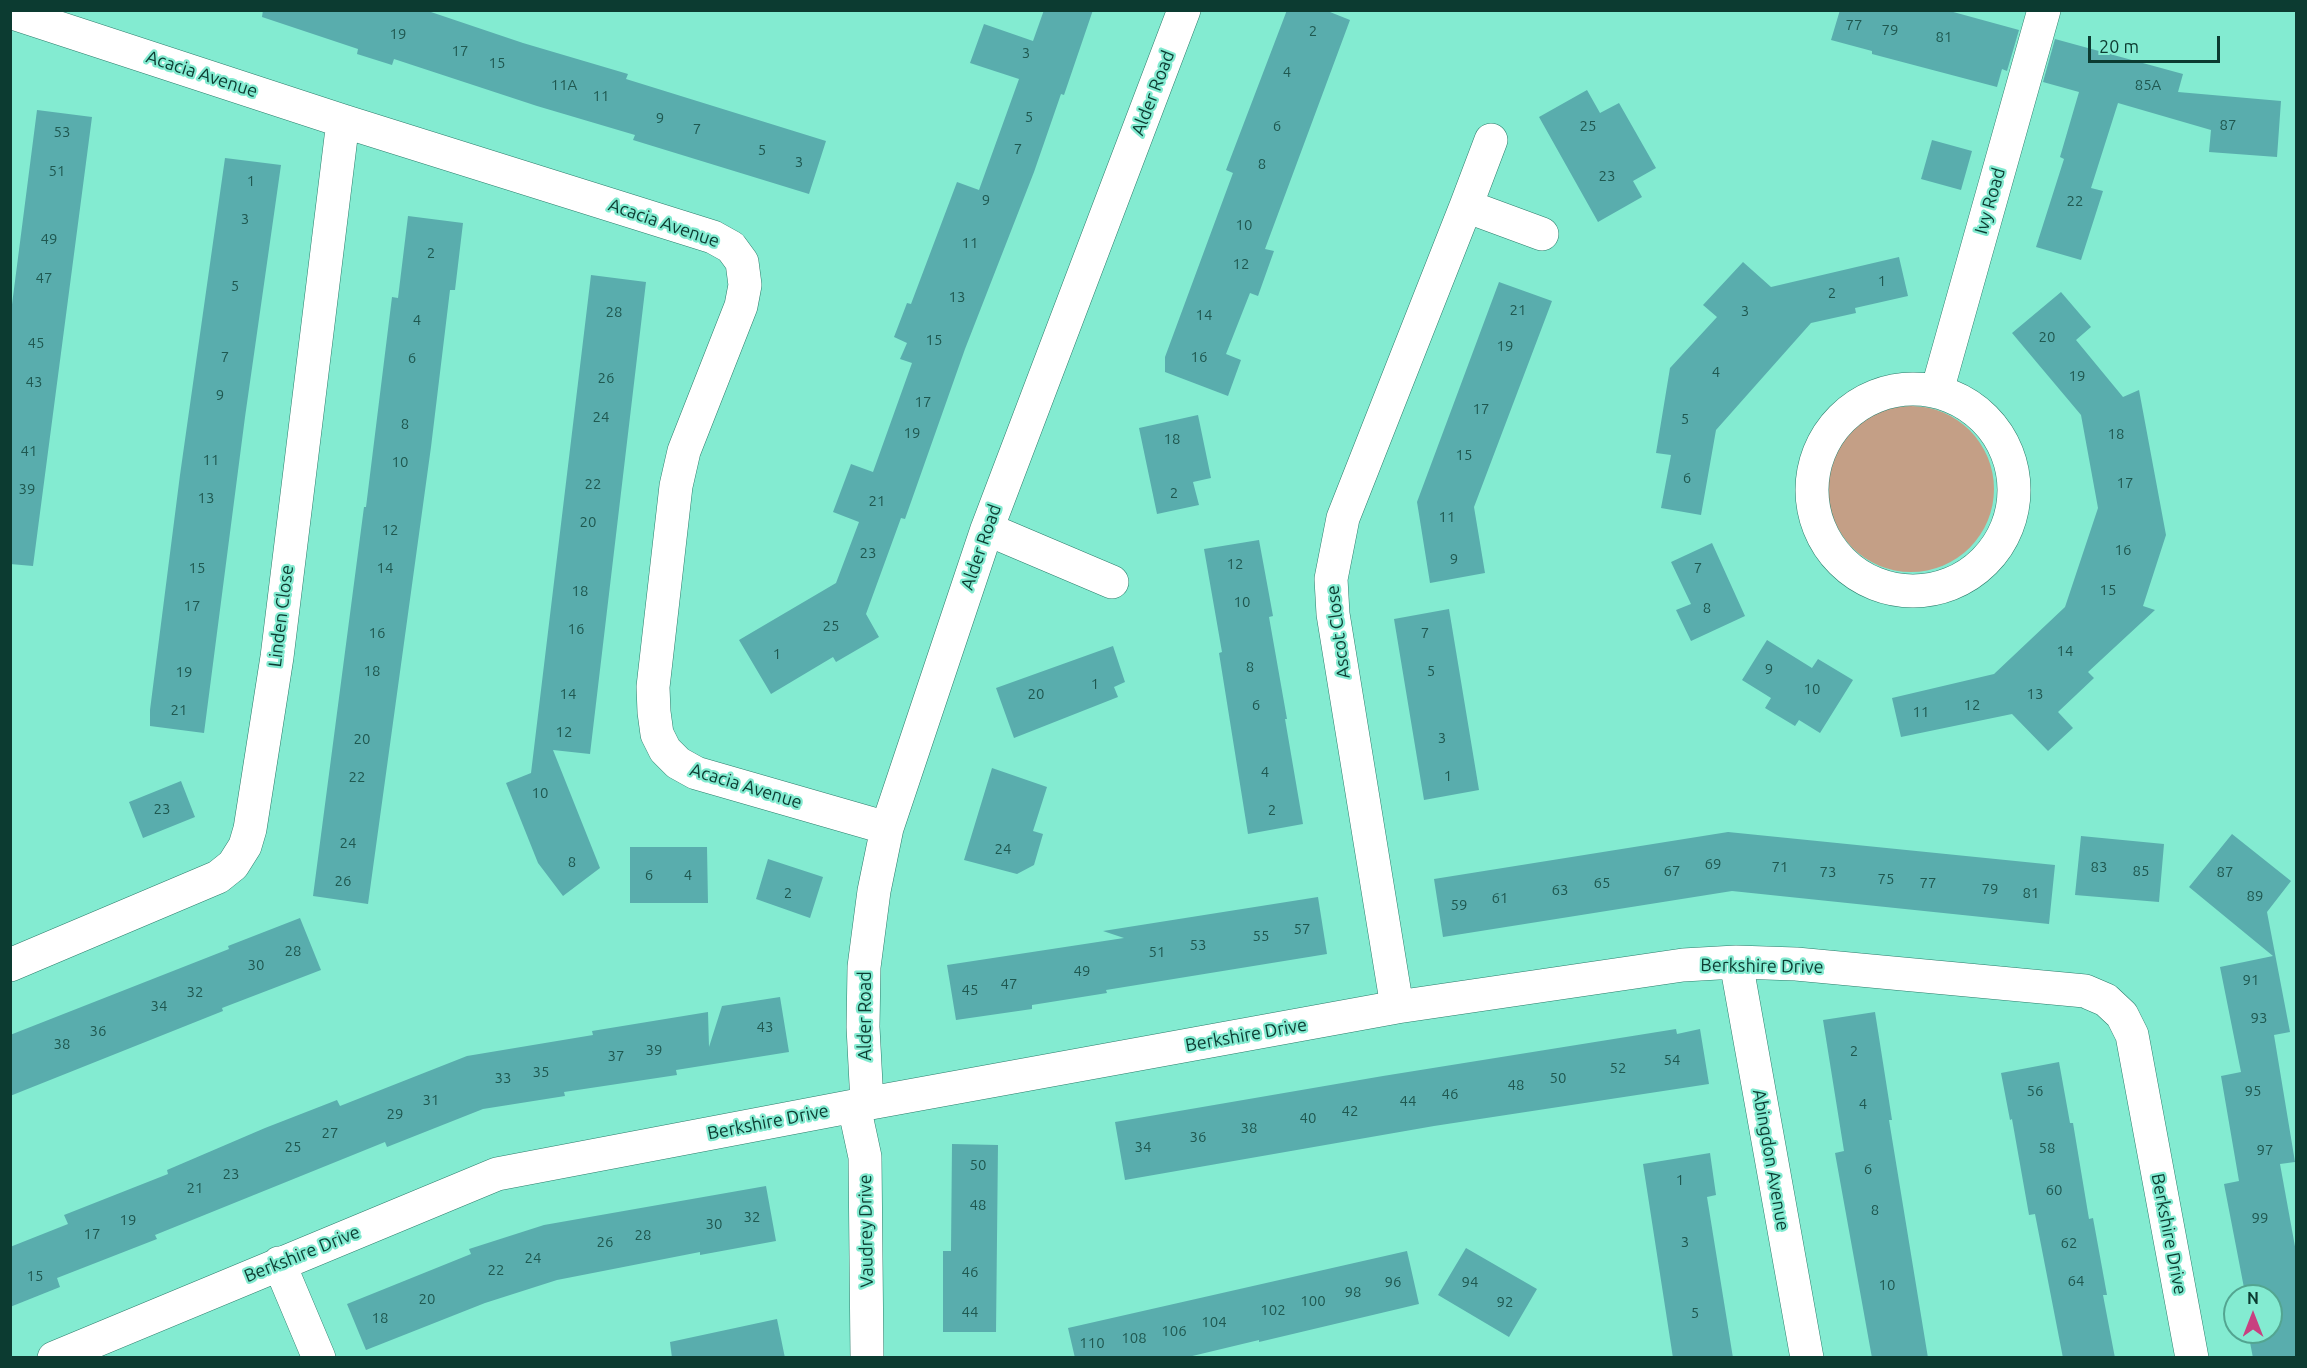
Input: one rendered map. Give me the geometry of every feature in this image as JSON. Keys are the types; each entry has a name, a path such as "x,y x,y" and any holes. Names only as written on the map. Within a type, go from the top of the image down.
{"street":[{"name":"Alder Road","path":"860,1105 864,968 874,891 887,828 987,529 1184,10"},
{"name":"Ivy Road","path":"1937,391 2044,10"},
{"name":"Acacia Avenue","path":"10,12 343,121 713,237 731,247 742,262 745,285 741,306 684,451 676,486 653,687 657,734 665,750 678,763 696,773 887,828"},
{"name":"Linden Close","path":"10,965 218,877 233,865 245,846 250,829 277,657 343,121"},
{"name":"Ascot Close","path":"1397,1007 1333,614 1331,579 1343,518 1491,140"},
{"path":"1466,206 1542,234"},
{"path":"1903,389 1937,391 1967,404 1992,426 2008,454 2015,487 2011,520 1996,549 1973,573 1944,587 1911,592 1878,587 1848,569 1825,543 1813,512 1811,478 1814,467 1821,445 1841,418 1870,398 1903,389"},
{"path":"987,529 1112,582"},
{"name":"Berkshire Drive","path":"54,1358 497,1174 1397,1007 1683,965 1736,962 1796,964 2085,991 2106,1000 2122,1015 2132,1035 2192,1358"},
{"name":"Abingdon Avenue","path":"1736,962 1807,1358"},
{"name":"Vaudrey Drive","path":"860,1105 865,1157 867,1358"},
{"path":"279,1263 318,1358"}],"shaded area":[{"path":"1911,406 1943,412 1970,430 1988,457 1994,489 1988,521 1970,548 1943,566 1911,572 1879,566 1852,548 1834,521 1828,489 1834,457 1852,430 1879,412"}],"building":[{"path":"263,10 425,10 523,43 628,74 626,79 826,141 809,194 633,140 635,135 537,106 394,59 392,65 357,54 358,49 262,17"},
{"path":"1044,10 1093,10 1064,95 1061,94 1034,172 965,349 905,519 901,518 866,614 879,637 836,662 833,657 771,694 739,640 836,583 859,522 833,512 851,464 873,472 912,363 900,359 907,343 894,337 907,303 911,304 957,182 979,190 1019,79 970,63 984,24 1033,41"},
{"path":"1287,10 1325,10 1350,20 1265,249 1274,251 1258,296 1250,293 1226,354 1241,360 1228,396 1165,372 1165,357 1233,173 1226,170"},
{"path":"1840,10 1946,10 2019,30 2007,71 2002,69 1997,87 1872,54 1872,51 1831,40"},
{"path":"2055,39 2183,74 2178,92 2281,101 2277,157 2209,152 2211,130 2118,103 2091,188 2103,191 2081,260 2036,247 2064,159 2060,157 2079,92 2043,82"},
{"path":"1587,90 1600,113 1619,103 1656,168 1633,181 1642,197 1598,222 1539,117"},
{"path":"37,110 92,117 33,566 10,564 10,320"},
{"path":"1932,140 1972,151 1961,190 1921,179"},
{"path":"225,158 281,165 245,417 204,733 150,726 150,710 180,475"},
{"path":"408,216 463,223 455,290 450,290 431,447 368,904 313,896 392,297 398,298"},
{"path":"1899,257 1908,296 1855,308 1856,313 1811,323 1716,430 1701,515 1661,508 1671,455 1656,453 1670,368 1717,317 1703,305 1743,262 1771,287"},
{"path":"591,275 646,282 590,754 553,750 600,868 563,896 538,863 506,783 531,773"},
{"path":"1499,282 1552,301 1474,507 1485,573 1430,583 1417,502"},
{"path":"2061,292 2091,327 2076,340 2123,397 2139,390 2166,535 2143,606 2155,610 2088,672 2094,678 2058,712 2073,728 2048,751 2012,714 1901,737 1892,698 1994,674 2065,607 2098,508 2081,415 2012,333"},
{"path":"1198,415 1211,478 1193,482 1199,505 1157,514 1139,428"},
{"path":"1259,540 1273,616 1269,617 1303,824 1248,834 1219,653 1222,652 1204,549"},
{"path":"1712,543 1745,616 1691,641 1676,610 1691,604 1671,562"},
{"path":"1449,609 1479,790 1424,800 1394,619"},
{"path":"1767,640 1812,668 1818,659 1853,680 1820,733 1799,720 1795,726 1765,708 1771,698 1742,680"},
{"path":"1113,646 1125,682 1114,687 1118,697 1014,738 996,688"},
{"path":"992,768 1047,787 1033,831 1043,834 1034,865 1017,874 964,860"},
{"path":"181,781 195,817 143,838 129,802"},
{"path":"1728,832 2055,865 2049,924 1732,891 1443,937 1434,879"},
{"path":"2232,834 2291,881 2267,912 2290,1032 2274,1035 2295,1162 2280,1164 2296,1252 2296,1358 2253,1358 2250,1344 2283,1344 2283,1284 2243,1284 2224,1184 2239,1181 2221,1076 2241,1072 2220,967 2273,956 2189,887"},
{"path":"2081,836 2164,844 2159,902 2075,895"},
{"path":"630,847 707,847 708,903 630,903"},
{"path":"768,859 823,877 810,918 756,899"},
{"path":"1318,897 1327,954 1106,990 1107,993 1032,1005 1032,1009 956,1020 947,965 1124,938 1103,931"},
{"path":"300,918 321,970 222,1008 223,1011 10,1096 10,1035 229,949 228,946"},
{"path":"780,997 789,1052 676,1070 677,1075 564,1092 565,1096 483,1109 387,1147 385,1142 155,1235 157,1239 57,1278 60,1287 10,1307 10,1247 68,1224 64,1215 168,1174 167,1170 265,1128 337,1100 340,1106 467,1056 593,1035 592,1031 708,1012 709,1047 722,1006"},
{"path":"1875,1012 1892,1120 1889,1120 1928,1358 1872,1358 1835,1153 1844,1151 1823,1020"},
{"path":"1676,1029 1677,1034 1700,1029 1709,1084 1434,1126 1125,1180 1115,1122"},
{"path":"2059,1062 2070,1123 2073,1123 2089,1219 2093,1218 2107,1295 2103,1295 2115,1358 2063,1358 2035,1214 2029,1215 2012,1119 2010,1120 2001,1073"},
{"path":"952,1144 998,1145 996,1332 943,1332 943,1251 951,1251"},
{"path":"1710,1153 1716,1195 1707,1197 1733,1358 1673,1358 1643,1164"},
{"path":"766,1186 776,1241 700,1255 700,1252 557,1280 485,1303 366,1350 347,1304 471,1254 469,1249 544,1225"},
{"path":"1466,1248 1537,1289 1509,1337 1438,1295"},
{"path":"1407,1251 1419,1304 1184,1358 1075,1358 1068,1328"},
{"path":"777,1319 785,1358 672,1358 670,1342"}]}
